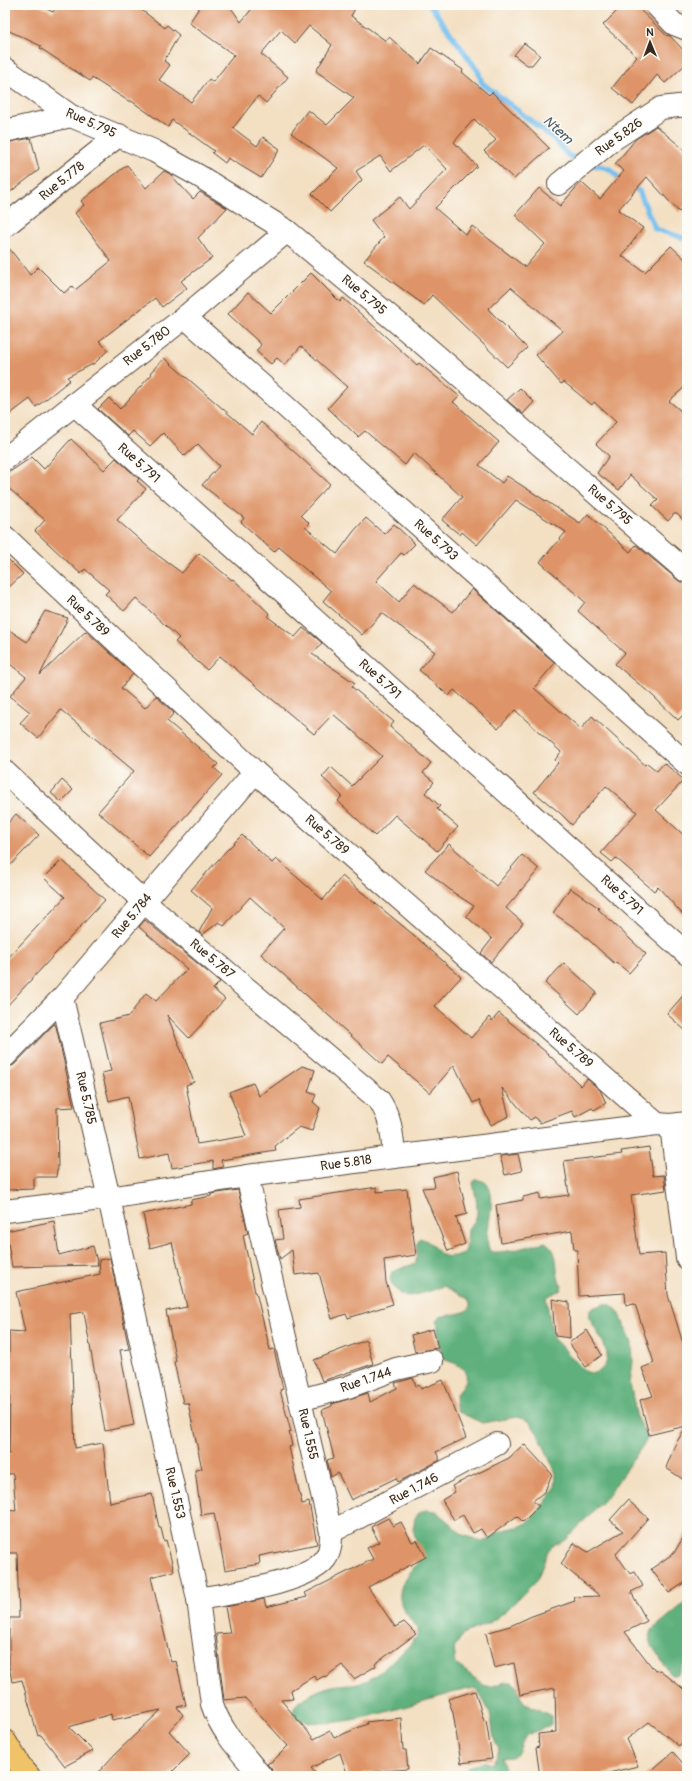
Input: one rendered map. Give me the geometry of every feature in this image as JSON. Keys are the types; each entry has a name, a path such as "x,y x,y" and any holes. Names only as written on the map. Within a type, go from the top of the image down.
{"main road":[{"path":"5,1741 21,1768 29,1776"}],"street":[{"path":"656,5 674,24 687,29"},
{"name":"Rue 5.795","path":"5,70 71,116 154,151 199,176 287,231 422,343 687,572"},
{"name":"Rue 5.826","path":"559,184 612,140 661,108 687,105"},
{"path":"5,131 71,116"},
{"name":"Rue 5.778","path":"5,226 119,135"},
{"name":"Rue 5.780","path":"5,459 185,317 287,231"},
{"name":"Rue 5.793","path":"185,317 687,764"},
{"name":"Rue 5.791","path":"74,404 687,954"},
{"name":"Rue 5.789","path":"5,537 255,772 672,1124"},
{"name":"Rue 5.787","path":"5,772 144,902 379,1100 388,1113 392,1131 394,1157"},
{"name":"Rue 5.784","path":"5,1056 62,998 255,772"},
{"name":"Rue 5.785","path":"62,998 109,1198"},
{"path":"672,1124 687,1258"},
{"name":"Rue 5.818","path":"5,1211 109,1198 247,1176 672,1124"},
{"name":"Rue 1.555","path":"198,1599 295,1578 322,1563 327,1557 332,1532 247,1176"},
{"name":"Rue 1.553","path":"109,1198 198,1599 212,1704 216,1718 225,1732 261,1776"},
{"name":"Rue 1.744","path":"300,1400 348,1387 396,1369 432,1361"},
{"name":"Rue 1.746","path":"332,1532 497,1444"}],"green space":[{"path":"476,1179 485,1182 490,1189 491,1207 487,1237 488,1246 491,1252 512,1250 545,1242 554,1252 559,1281 562,1286 561,1290 546,1297 553,1338 585,1371 595,1373 599,1371 605,1366 607,1359 607,1352 590,1317 590,1309 603,1304 610,1304 619,1312 632,1343 633,1361 630,1383 637,1419 648,1438 609,1494 566,1540 553,1546 548,1551 537,1580 506,1611 488,1624 467,1632 461,1637 454,1649 456,1664 485,1686 512,1682 516,1685 521,1698 525,1703 551,1716 551,1724 525,1737 517,1754 512,1757 501,1758 505,1769 499,1776 469,1774 467,1767 485,1762 492,1764 499,1749 494,1738 491,1718 488,1710 475,1688 382,1713 332,1723 311,1722 295,1717 293,1712 297,1703 319,1690 368,1680 380,1672 415,1639 418,1634 418,1628 402,1607 400,1595 404,1581 421,1558 413,1529 415,1518 419,1513 425,1510 436,1511 463,1535 482,1541 489,1540 500,1531 527,1523 538,1512 555,1488 556,1474 554,1468 538,1434 529,1421 517,1417 482,1423 459,1412 456,1407 456,1394 465,1383 466,1376 463,1369 458,1365 441,1356 437,1321 439,1317 466,1311 470,1304 468,1299 444,1286 416,1295 405,1296 398,1291 391,1282 390,1276 392,1272 416,1263 417,1244 420,1238 431,1244 438,1252 445,1256 459,1256 463,1254 466,1248 468,1230 477,1214 473,1183"},
{"path":"687,1601 687,1658 679,1673 671,1675 649,1641 652,1630"}],"building":[{"path":"5,5 38,5 53,12 58,5 135,5 165,28 167,25 179,35 164,61 170,65 159,80 191,102 209,79 213,82 234,55 189,23 201,5 229,5 241,22 255,5 357,5 351,16 386,41 389,37 420,64 431,48 463,70 462,72 489,95 492,92 549,148 514,179 484,151 496,140 474,119 454,142 477,166 435,208 466,235 472,226 525,267 545,244 515,215 539,188 560,206 581,182 600,199 624,171 615,164 636,139 656,126 687,152 687,204 679,212 647,177 618,210 643,228 622,256 645,272 671,246 687,261 687,385 669,401 687,416 687,524 677,514 674,514 668,521 652,506 658,500 630,475 619,490 597,473 609,456 596,444 616,422 594,402 592,405 564,382 561,384 536,355 563,331 511,287 488,309 527,348 507,367 432,295 424,305 364,261 384,237 371,220 400,197 409,209 447,169 424,145 391,171 380,156 356,171 362,180 330,212 312,194 338,168 291,133 308,110 327,125 354,98 316,71 332,45 309,26 295,43 281,30 261,54 288,77 266,103 258,96 233,128 257,146 263,137 280,149 261,178 228,158 225,163 212,153 214,151 172,120 168,127 130,100 130,102 92,78 90,81 40,48 41,46 5,29"},
{"path":"623,5 635,5 667,36 670,36 687,54 687,63 665,83 657,75 633,105 612,88 637,57 603,25"},
{"path":"524,43 540,55 532,65 527,65 514,55"},
{"path":"31,138 39,170 5,196 5,143"},
{"path":"127,165 146,188 164,171 170,174 193,199 200,192 227,208 198,238 212,258 181,281 187,288 162,307 155,298 99,341 108,350 95,363 67,377 70,380 36,407 30,399 5,418 5,243 30,275 38,267 64,293 72,286 75,290 111,261 75,213 84,205 81,201"},
{"path":"311,273 340,302 343,298 417,365 419,363 459,396 453,402 499,442 479,465 502,483 507,476 580,523 588,514 630,552 636,545 679,581 687,584 687,711 678,720 652,695 615,664 625,653 578,611 585,602 540,562 566,532 516,500 477,545 462,532 460,535 442,520 462,497 414,453 405,465 365,431 358,437 328,408 347,387 301,346 285,365 277,358 271,364 256,351 261,345 260,343 228,314 248,292 271,313"},
{"path":"164,358 252,434 261,422 330,484 301,515 309,523 305,527 337,554 366,518 384,534 394,524 415,544 404,555 401,553 376,581 399,602 414,583 453,612 472,589 555,663 534,688 581,729 592,716 645,765 647,763 657,771 664,763 684,780 656,810 687,838 687,919 658,887 654,891 616,858 612,862 601,853 637,812 606,786 572,825 534,792 558,763 555,760 561,752 515,710 498,729 454,690 449,696 419,670 435,652 382,613 362,635 323,601 331,591 279,547 274,552 241,522 244,518 202,485 219,466 198,444 185,456 163,433 150,446 133,431 128,436 98,409 109,398 120,409 152,374 150,373"},
{"path":"520,388 534,402 523,414 507,400"},
{"path":"71,439 104,470 116,458 139,479 137,481 146,489 117,520 156,554 182,573 199,553 232,580 233,579 270,614 268,617 295,637 303,628 315,637 322,643 312,654 355,683 352,687 394,722 390,727 431,763 423,773 434,782 425,793 440,806 437,809 458,827 437,851 395,815 375,836 338,801 342,796 322,777 331,767 352,786 382,756 333,714 314,734 220,656 207,670 175,642 179,638 136,598 124,611 105,594 109,590 85,569 81,574 35,531 45,520 5,485 5,475 32,457 44,469"},
{"path":"5,556 23,574 5,591"},
{"path":"45,611 68,618 40,675 86,631 133,674 121,688 145,708 156,696 174,713 167,721 218,764 214,768 222,775 149,857 98,812 134,771 61,710 38,738 20,723 30,712 10,696 26,677 5,660 5,627 27,642"},
{"path":"62,780 73,790 61,802 51,793"},
{"path":"16,814 39,835 5,871 5,826"},
{"path":"242,835 272,863 276,859 323,900 342,876 415,936 461,977 435,1006 471,1038 489,1017 492,1021 499,1013 547,1053 581,1086 587,1079 600,1090 606,1103 594,1110 592,1108 575,1117 572,1111 540,1123 535,1117 530,1120 502,1088 509,1116 491,1125 479,1100 473,1103 454,1065 430,1093 388,1057 382,1064 261,954 284,928 250,897 224,926 219,922 202,935 199,932 212,908 191,890"},
{"path":"449,844 496,886 522,855 539,869 506,908 523,923 491,962 481,953 492,939 466,916 474,906 454,893 425,870"},
{"path":"62,860 105,900 5,1008 5,961 65,897 44,878"},
{"path":"570,888 599,908 598,909 646,954 629,973 616,962 615,964 578,930 553,913"},
{"path":"145,920 220,982 213,989 225,999 189,1038 167,1015 194,1082 186,1085 197,1144 246,1136 229,1092 253,1083 259,1096 302,1066 315,1070 308,1092 316,1095 313,1102 320,1108 312,1131 299,1127 275,1146 276,1151 221,1160 223,1167 213,1169 213,1161 172,1168 169,1153 140,1159 128,1096 109,1101 102,1073 111,1071 100,1023 129,1016 146,993 156,1001 187,969 139,927"},
{"path":"564,963 597,993 579,1014 545,983"},
{"path":"687,991 687,1032 667,1014"},
{"path":"54,1024 56,1026 74,1107 57,1108 58,1170 56,1177 34,1177 34,1189 5,1190 5,1068 14,1065"},
{"path":"649,1147 653,1176 664,1175 666,1190 631,1195 639,1255 665,1253 668,1295 687,1356 687,1482 666,1468 674,1447 686,1426 649,1435 640,1400 653,1396 642,1368 654,1363 635,1304 626,1305 625,1293 579,1296 577,1250 574,1250 572,1231 501,1243 496,1205 523,1200 523,1197 540,1193 540,1199 569,1195 564,1161 622,1154 621,1151"},
{"path":"518,1154 522,1171 505,1175 500,1156"},
{"path":"457,1171 467,1214 456,1217 465,1244 448,1251 422,1188 435,1187 433,1177"},
{"path":"377,1187 377,1192 407,1189 416,1255 384,1260 386,1282 393,1304 348,1318 346,1314 332,1319 319,1273 295,1275 292,1250 280,1259 275,1240 283,1239 279,1210 300,1207 299,1199"},
{"path":"238,1190 248,1233 243,1235 255,1292 270,1350 274,1349 283,1389 280,1390 291,1432 289,1432 292,1446 289,1447 302,1504 309,1502 317,1544 259,1556 260,1564 225,1570 214,1513 201,1515 195,1470 202,1469 188,1403 183,1403 174,1362 176,1361 166,1311 187,1307 172,1242 150,1248 143,1214 191,1204 191,1200 211,1196 211,1194"},
{"path":"54,1221 59,1255 93,1246 98,1265 12,1267 6,1231"},
{"path":"110,1258 129,1349 120,1350 134,1425 105,1431 84,1312 70,1314 75,1448 103,1443 110,1503 152,1494 159,1528 161,1528 164,1541 166,1540 174,1571 151,1577 171,1662 176,1661 186,1705 177,1707 183,1715 169,1731 190,1754 168,1776 95,1776 115,1754 161,1710 112,1720 111,1714 69,1727 93,1751 65,1766 41,1735 38,1736 22,1680 12,1682 9,1666 9,1618 19,1618 17,1553 6,1553 7,1510 16,1511 13,1474 5,1474 5,1454 9,1454 10,1385 5,1385 5,1358 9,1358 9,1331 25,1332 16,1292 100,1274 99,1260"},
{"path":"552,1299 569,1302 570,1338 555,1336"},
{"path":"433,1329 438,1348 415,1352 411,1335"},
{"path":"587,1330 602,1355 586,1367 569,1343"},
{"path":"366,1340 373,1364 322,1381 314,1360"},
{"path":"413,1378 416,1386 419,1385 421,1389 443,1380 466,1438 436,1452 440,1460 398,1482 396,1478 351,1500 338,1473 331,1477 327,1460 334,1458 322,1410 332,1406 332,1404 368,1393 370,1402 397,1388 395,1383"},
{"path":"524,1444 552,1474 545,1491 533,1501 539,1506 523,1522 517,1516 487,1538 481,1529 473,1533 463,1515 454,1520 442,1500 455,1492 452,1486 509,1458"},
{"path":"628,1500 648,1518 616,1554 630,1574 635,1572 643,1586 631,1592 647,1621 625,1632 655,1671 660,1670 687,1692 687,1736 679,1746 649,1722 627,1739 638,1766 596,1776 540,1776 536,1748 539,1747 538,1734 556,1732 555,1688 520,1695 514,1663 494,1668 486,1633 510,1626 532,1616 575,1601 574,1597 600,1596 561,1564 574,1543 588,1552 623,1531 610,1520"},
{"path":"388,1518 393,1526 401,1522 412,1542 417,1540 426,1557 368,1587 395,1627 404,1622 416,1634 375,1664 376,1666 354,1679 342,1665 325,1677 324,1676 317,1680 314,1676 291,1690 293,1699 281,1700 314,1739 330,1731 334,1738 367,1724 366,1722 401,1718 403,1750 406,1750 408,1769 363,1773 364,1776 348,1776 340,1753 311,1768 318,1776 273,1776 271,1768 267,1764 274,1760 288,1746 245,1698 224,1700 216,1634 230,1633 225,1607 264,1599 266,1607 307,1597 305,1593 373,1559 367,1548 379,1542 371,1527"},
{"path":"687,1531 687,1581 669,1593 651,1569 674,1553"},
{"path":"475,1691 484,1721 486,1720 492,1759 461,1763 453,1713 448,1699"},
{"path":"673,1752 687,1768 687,1776 645,1776"}],"waterway":[{"name":"Ntem","path":"430,5 478,71 482,83 553,138 568,155 579,161"},
{"name":"Ntem","path":"591,165 610,169 622,184"},
{"name":"Ntem","path":"630,186 639,191 655,229 687,239"}]}
